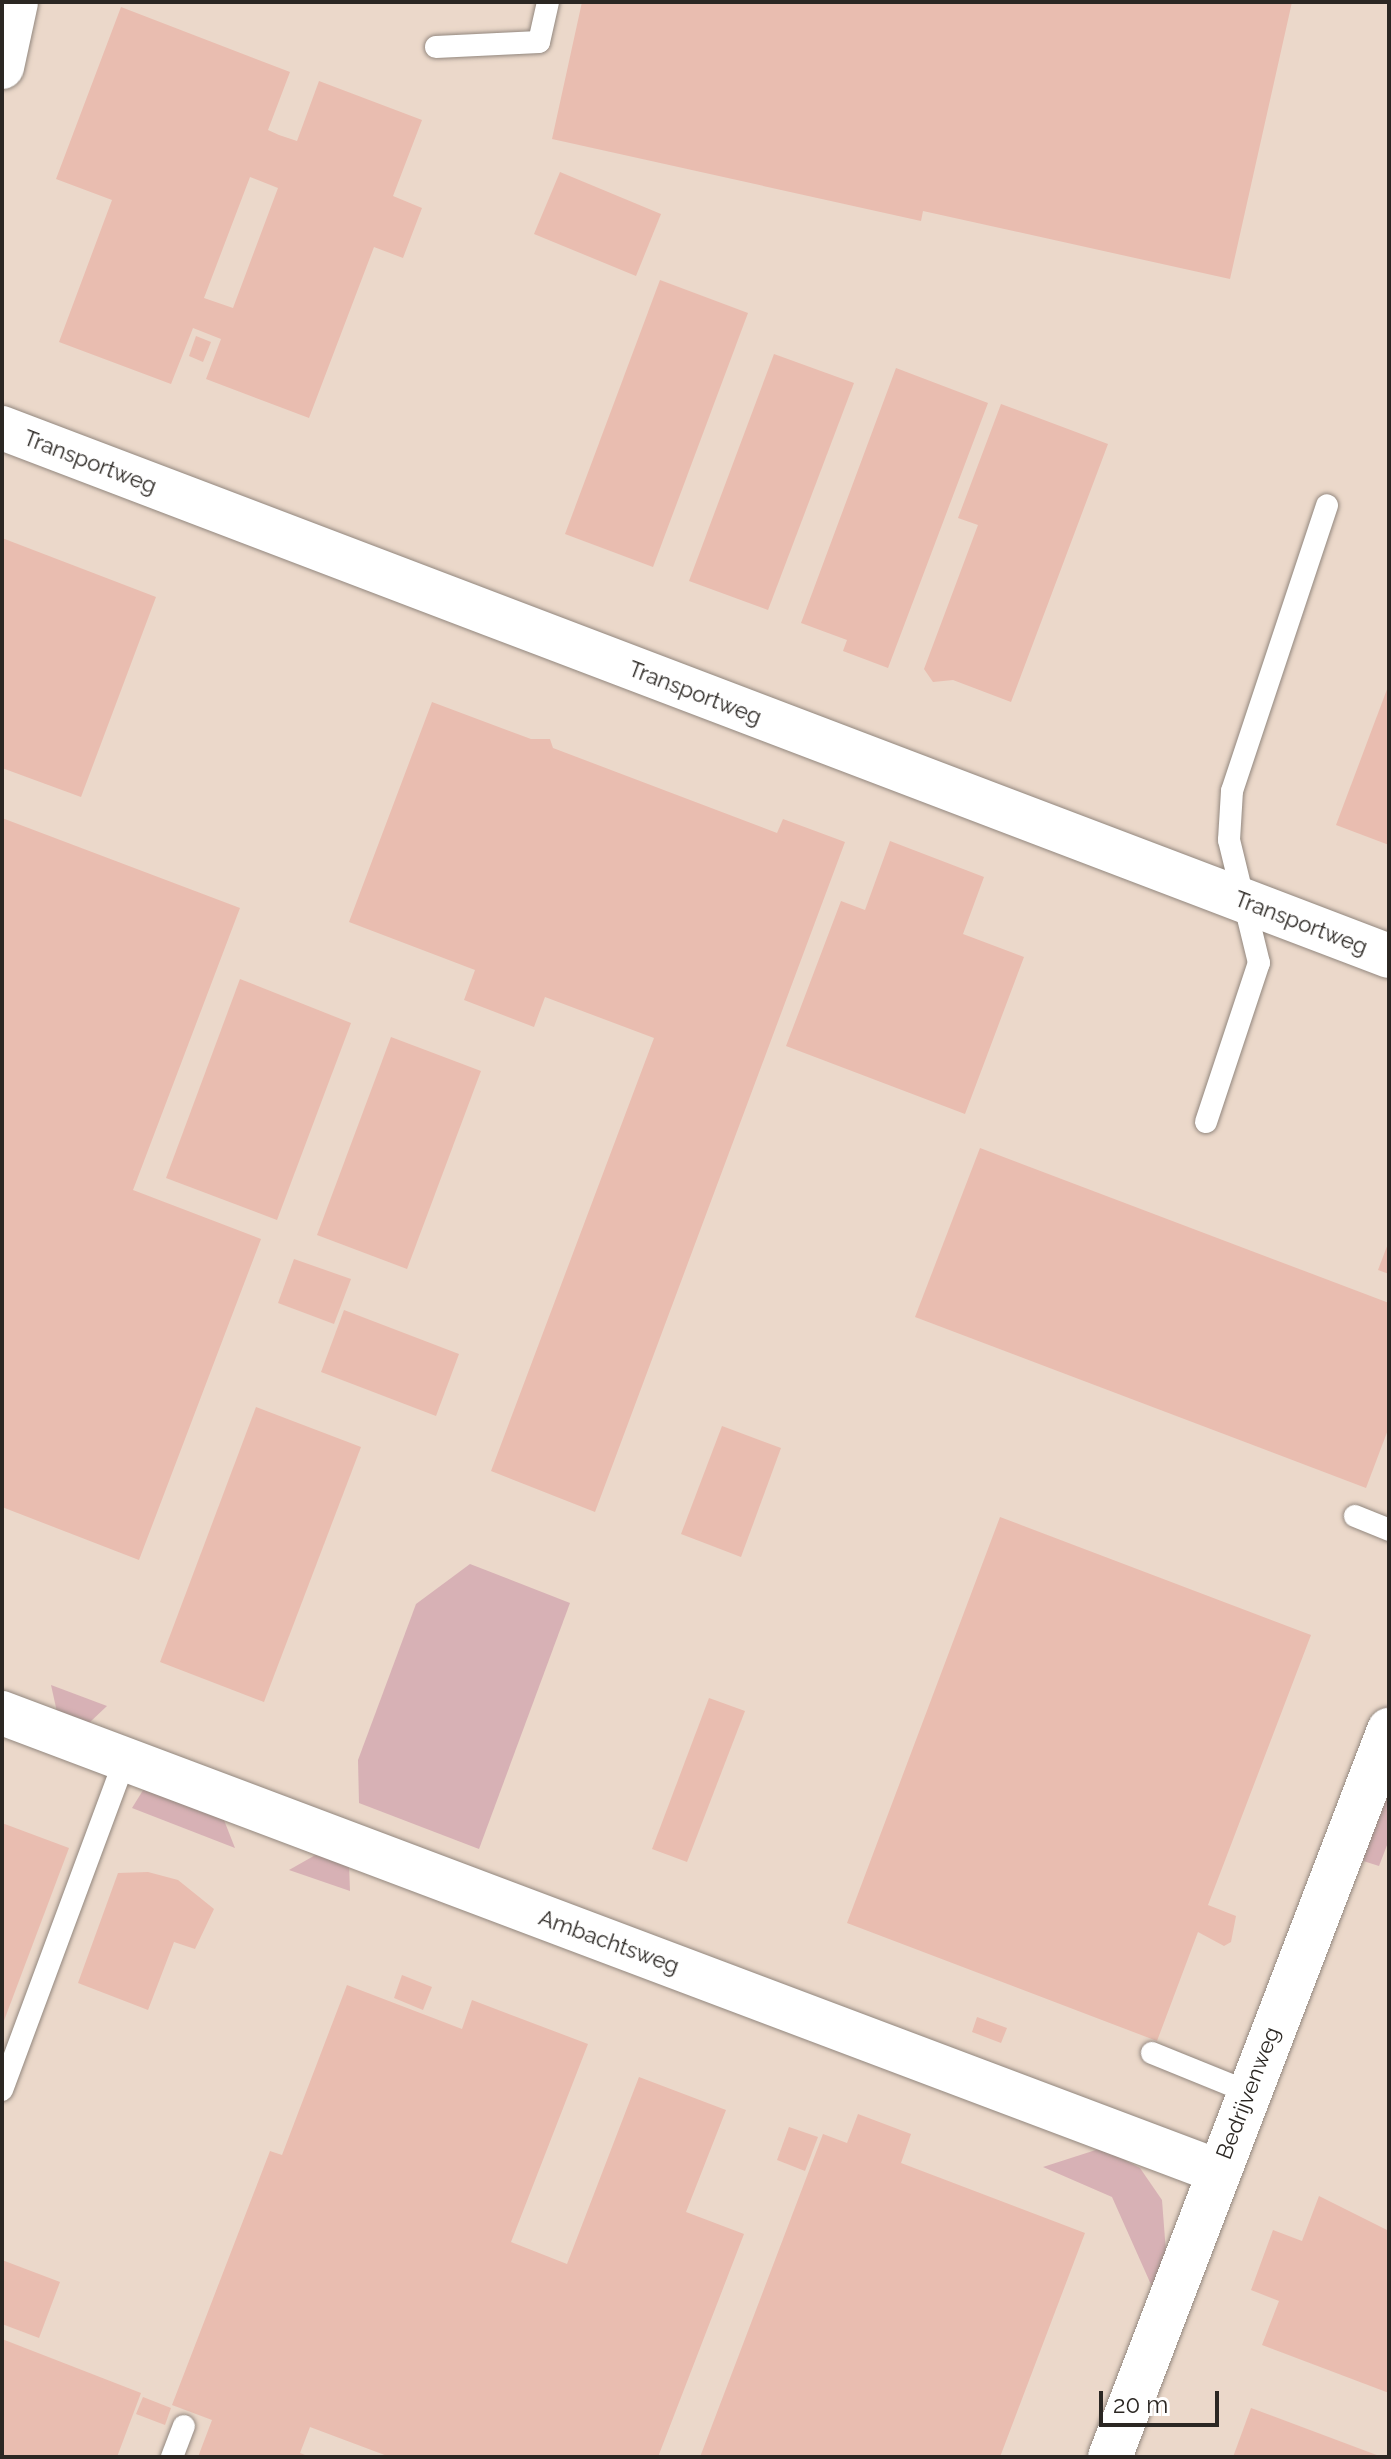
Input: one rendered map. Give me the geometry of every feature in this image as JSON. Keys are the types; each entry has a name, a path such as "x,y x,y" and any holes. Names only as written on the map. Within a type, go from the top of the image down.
{"street":[{"path":"2,67 16,2"},
{"name":"Transportweg","path":"2,428 1389,956"},
{"name":"Ambachtsweg","path":"2,1713 1217,2171"},
{"name":"Bedrijvenweg","path":"1110,2457 1217,2171 1389,1730"}],"lane":[{"path":"436,47 539,42 548,2"},
{"path":"1206,1122 1259,963 1229,840 1232,791 1327,505"},
{"path":"1355,1516 1389,1530"},
{"path":"2,2090 125,1760"},
{"path":"1152,2053 1248,2092"},
{"path":"172,2457 184,2426"}],"shaded area":[{"path":"2,2 1389,2 1389,2457 2,2457"},
{"path":"470,1564 570,1603 479,1849 359,1803 358,1760 416,1604"},
{"path":"51,1685 107,1706 89,1723 57,1712"},
{"path":"1389,1775 1389,1840 1379,1866 1357,1859"},
{"path":"145,1787 222,1815 235,1848 132,1808"},
{"path":"319,1853 349,1864 350,1891 289,1870"},
{"path":"1102,2148 1140,2168 1162,2200 1166,2252 1153,2289 1112,2197 1043,2167"}],"building":[{"path":"582,2 1292,2 1230,279 923,211 921,221 552,139"},
{"path":"121,7 290,72 268,130 279,135 297,141 319,81 422,120 393,196 422,208 403,258 374,247 309,418 206,379 221,339 193,328 171,384 59,342 112,200 56,179","holes":["250,177 278,188 233,308 204,298"]},
{"path":"560,172 661,214 636,276 534,234"},
{"path":"660,280 748,313 653,567 565,534"},
{"path":"196,336 211,342 203,362 189,356"},
{"path":"774,354 854,383 768,610 689,581"},
{"path":"896,368 988,403 888,668 843,651 847,640 801,623"},
{"path":"1001,404 1108,444 1011,702 953,680 933,682 924,669 978,525 958,518"},
{"path":"2,538 156,597 81,797 2,768"},
{"path":"1389,684 1389,845 1336,825"},
{"path":"432,702 531,739 550,739 553,748 777,833 783,819 845,842 595,1512 491,1471 654,1038 545,997 534,1027 464,1000 475,970 349,922"},
{"path":"2,818 240,908 133,1190 261,1239 139,1560 2,1507"},
{"path":"890,841 984,877 963,934 1024,957 965,1114 786,1046 841,901 865,910"},
{"path":"240,979 351,1023 277,1220 166,1178"},
{"path":"391,1037 481,1071 407,1269 317,1235"},
{"path":"980,1148 1389,1303 1389,1427 1366,1488 915,1317"},
{"path":"1389,1241 1389,1274 1378,1270"},
{"path":"294,1259 351,1279 334,1324 278,1303"},
{"path":"344,1310 459,1354 436,1416 321,1372"},
{"path":"256,1407 361,1447 264,1702 160,1662"},
{"path":"722,1426 781,1448 741,1557 681,1534"},
{"path":"1000,1517 1311,1635 1208,1905 1236,1916 1231,1942 1224,1946 1198,1932 1157,2041 847,1923"},
{"path":"709,1698 745,1711 687,1862 652,1849"},
{"path":"2,1823 69,1848 2,2026"},
{"path":"148,1872 178,1880 214,1909 195,1949 174,1942 148,2010 78,1983 118,1873"},
{"path":"402,1975 432,1987 423,2010 394,1998"},
{"path":"347,1985 462,2029 472,2000 588,2044 511,2242 567,2264 639,2077 726,2110 686,2212 744,2234 658,2457 390,2457 310,2427 300,2453 310,2457 198,2457 212,2420 172,2405 270,2151 282,2155"},
{"path":"977,2017 1007,2028 1001,2043 972,2032"},
{"path":"858,2114 911,2134 901,2163 1085,2233 1000,2457 700,2457 823,2134 847,2143"},
{"path":"789,2127 818,2137 805,2171 777,2160"},
{"path":"1319,2196 1389,2231 1389,2393 1262,2345 1279,2301 1251,2290 1273,2230 1302,2241"},
{"path":"2,2260 60,2282 39,2338 2,2324"},
{"path":"2,2339 141,2393 117,2457 2,2457"},
{"path":"143,2397 171,2408 165,2425 136,2414"},
{"path":"1251,2408 1382,2457 1233,2457"}]}
